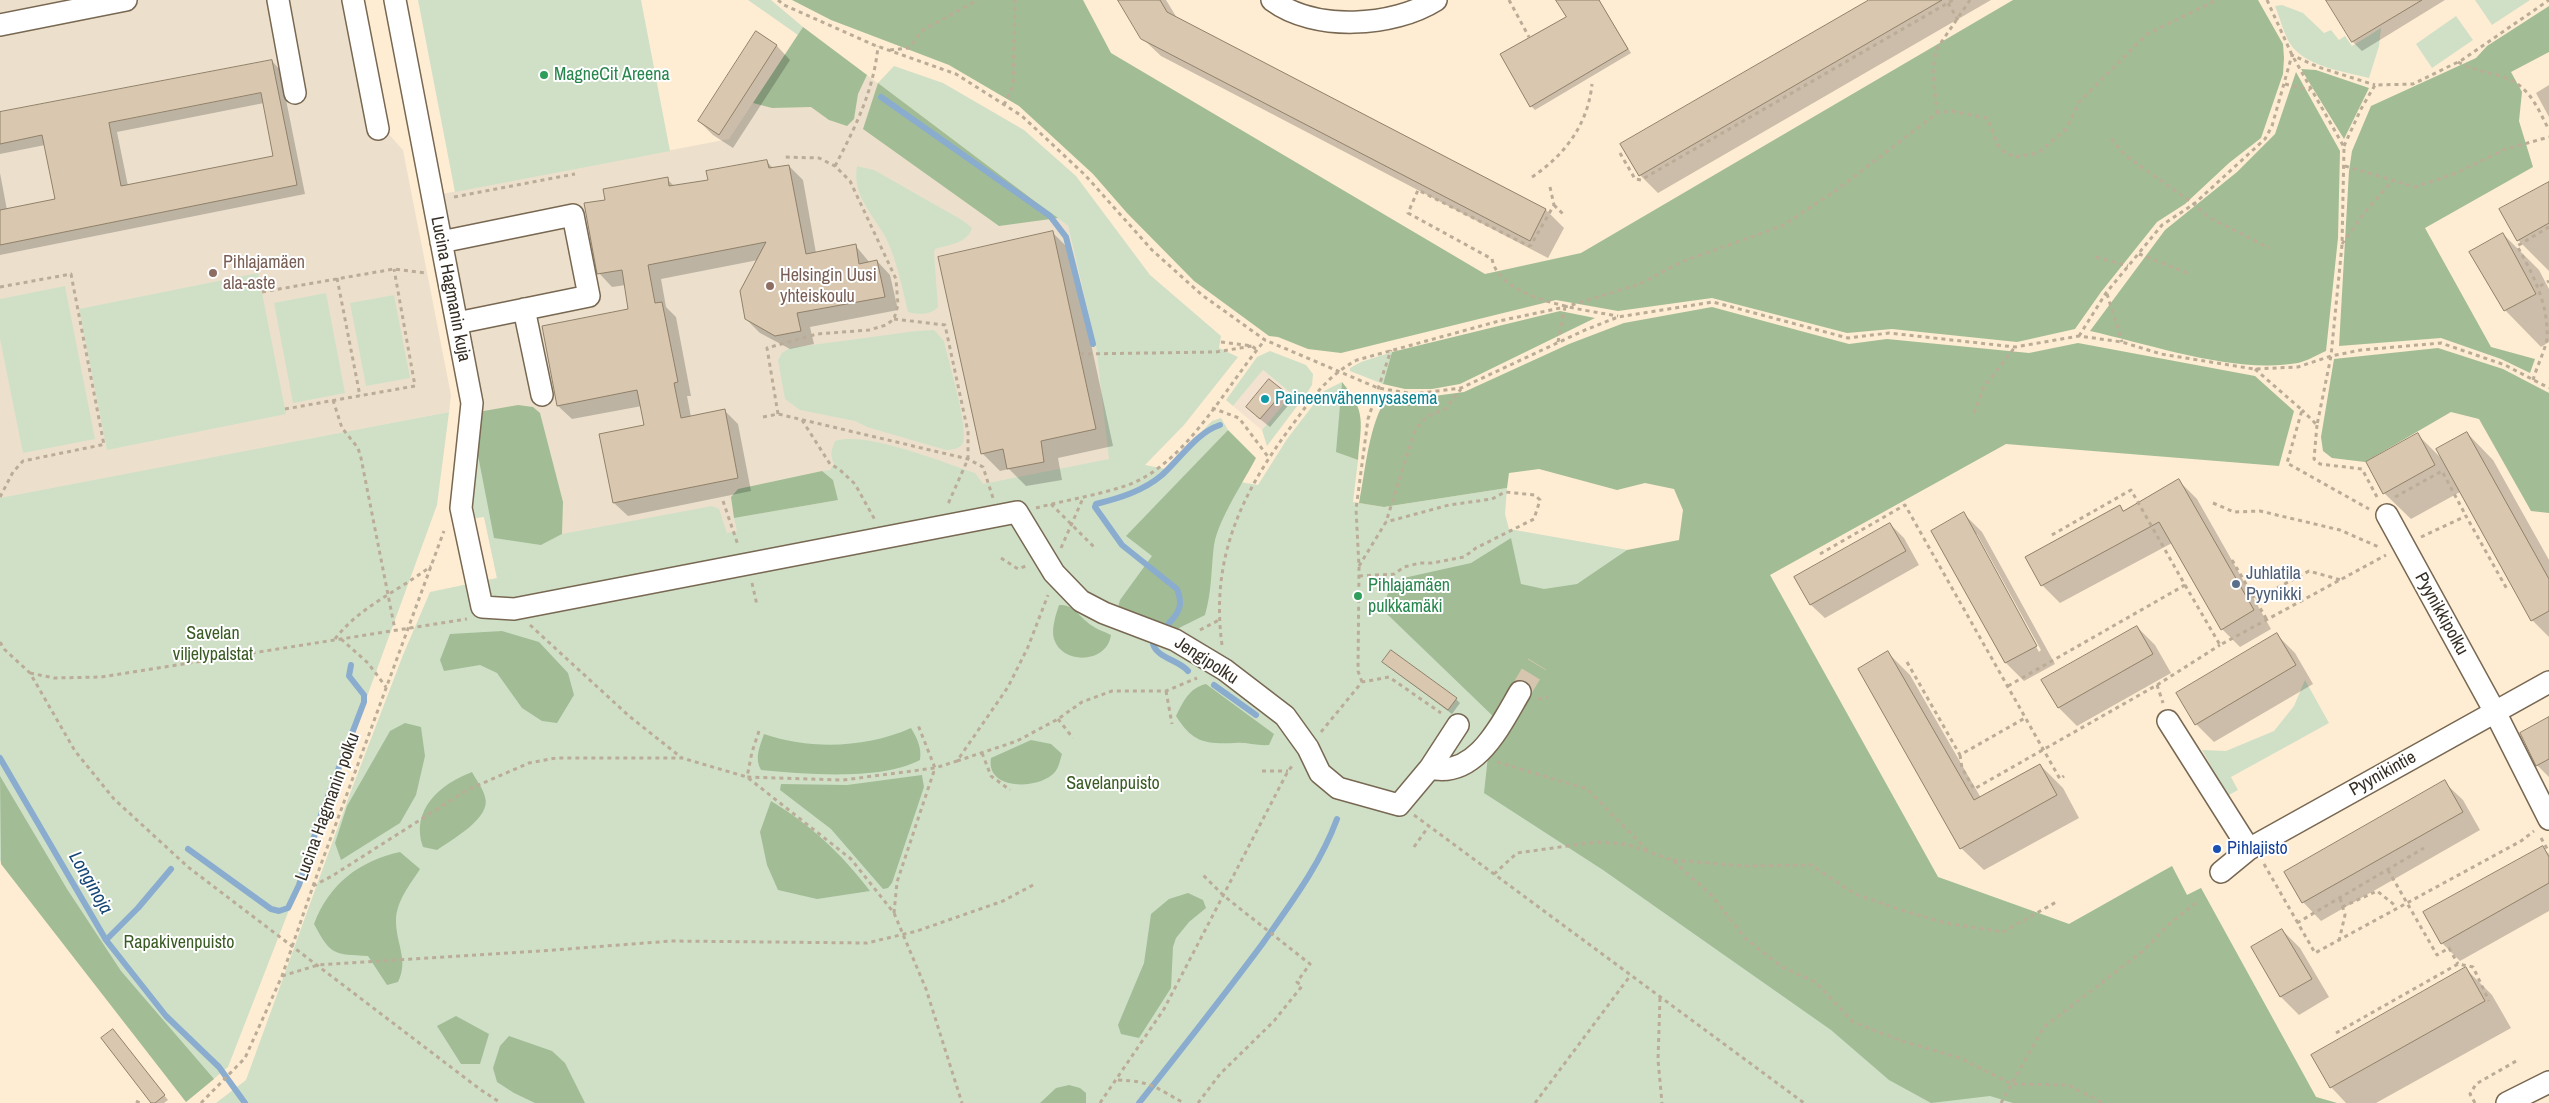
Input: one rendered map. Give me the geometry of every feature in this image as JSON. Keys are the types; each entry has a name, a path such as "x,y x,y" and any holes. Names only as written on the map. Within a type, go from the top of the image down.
{"street":[{"path":"0,25 126,0"},
{"path":"278,0 295,93"},
{"path":"353,0 378,129"},
{"name":"Lucina Hagmanin kuja","path":"395,0 472,403 461,508 475,580 482,607 514,609"},
{"path":"1272,0 1281,7 1306,16 1345,23 1396,18 1422,9 1436,0"},
{"path":"441,242 573,215 589,296 457,323"},
{"path":"524,309 542,395"},
{"name":"Pyynikkipolku","path":"2384,510 2495,712 2549,819"},
{"path":"514,609 889,546 934,528 1011,513"},
{"name":"Jengipolku","path":"1011,513 1054,573 1081,601 1175,640 1226,670 1285,716 1308,748 1320,773 1338,788 1399,805 1430,768"},
{"name":"Pyynikintie","path":"2221,872 2249,850 2549,682"},
{"path":"1458,725 1430,768 1440,771 1459,766 1489,744 1520,692"},
{"path":"2168,721 2249,850"},
{"path":"2507,1103 2549,1082"}],"path":[{"path":"778,0 784,5 887,50 956,74 1022,116 1085,175 1152,250 1202,295 1265,340 1378,388 1414,394 1461,388 1558,342 1618,317 1713,302 1848,338 1889,333 2015,347 2079,336 2122,342 2161,354 2254,369 2298,367 2331,356 2361,350 2441,343 2505,365 2549,388"},
{"path":"887,50 909,48 923,30 978,0"},
{"path":"1004,105 1013,86 1015,0"},
{"path":"1510,0 1529,37"},
{"path":"1620,153 1635,180 1641,180 1953,0"},
{"path":"1938,113 1933,71 1936,50 1970,0"},
{"path":"313,886 332,876 467,790 529,763 556,758 682,758 747,776 843,780 935,768 1017,741 1058,720 1082,702 1112,691 1166,690 1201,676 1226,670 1219,620 1221,573 1231,533 1245,497 1269,458 1309,401 1338,370 1356,360 1499,321 1565,307 1640,284 1681,262 1782,226 1838,189 1938,113 1952,111 1987,118 2000,150 2015,157 2038,153 2066,129 2079,102 2147,34 2217,0"},
{"path":"2268,0 2292,55 2310,90 2334,125 2344,147 2342,245 2331,356 2317,425 2314,459 2320,464 2362,469 2384,510"},
{"path":"2292,55 2318,67 2375,85 2413,84 2458,62 2549,0"},
{"path":"1948,3 1958,20"},
{"path":"835,166 857,125 876,69 878,46"},
{"path":"2079,336 2106,294 2162,225 2194,204 2265,139 2285,84 2292,55"},
{"path":"2458,62 2471,69 2507,78 2523,88 2532,98 2549,130"},
{"path":"1532,177 1548,167 1574,136 1585,118 1591,100 1592,84"},
{"path":"2285,84 2310,90"},
{"path":"2344,147 2360,109 2375,85"},
{"path":"2345,166 2415,186 2454,174 2506,149 2549,137"},
{"path":"2111,140 2126,156 2194,204 2210,218 2268,248"},
{"path":"778,414 768,348 816,334 869,330 886,325 894,319 898,305 896,279 850,181 835,166 819,158 782,157"},
{"path":"433,201 575,174"},
{"path":"2342,245 2364,213 2393,180"},
{"path":"1550,187 1554,204 1563,214"},
{"path":"1554,204 1531,245 1528,246 1418,190 1408,213 1492,259 1494,269 1518,290 1565,307 1618,317"},
{"path":"2533,380 2547,338 2548,311 2540,286 2517,246 2549,227"},
{"path":"2139,254 2187,273"},
{"path":"2096,257 2128,266"},
{"path":"262,292 394,269 434,272"},
{"path":"285,409 415,386 394,269"},
{"path":"0,287 71,274 105,444 23,461 14,472 0,497"},
{"path":"337,278 360,396"},
{"path":"2540,286 2549,281"},
{"path":"2106,294 2122,342"},
{"path":"1558,342 1565,307"},
{"path":"894,319 945,325 968,432 968,459 952,496 934,528"},
{"path":"763,417 778,414 968,459 983,467 996,507 1011,513 1129,484 1162,466 1200,426 1265,340"},
{"path":"1221,342 1252,346 1257,350"},
{"path":"1080,354 1216,352 1252,346"},
{"path":"1974,413 1984,387 2015,347"},
{"path":"1362,682 1358,671 1359,567 1356,510 1368,419 1392,350"},
{"path":"2254,369 2317,425"},
{"path":"1359,567 1386,522 1415,430 1426,417 1445,409 1461,388"},
{"path":"333,400 342,428 358,448 361,458 395,630"},
{"path":"1212,408 1239,418 1269,458"},
{"path":"2302,410 2287,463 2363,507 2384,510 2442,471 2466,516"},
{"path":"802,420 830,464 839,469 854,484 889,546"},
{"path":"2050,536 2131,490 2220,645"},
{"path":"1359,576 1394,574 1404,567 1420,563 1464,558 1476,548 1534,519 1540,500 1535,495 1505,492 1492,499 1449,505 1386,522"},
{"path":"957,761 1008,687 1046,603 1058,555 1084,496"},
{"path":"2213,503 2234,512 2260,511 2340,530 2390,553"},
{"path":"1051,504 1096,549"},
{"path":"1820,554 1905,505 2060,779 2064,776"},
{"name":"Lucina Hagmanin polku","path":"201,1103 212,1089 237,1066 251,1047 282,976 313,886 446,526 461,508"},
{"path":"1907,662 1960,755 1962,768 1974,790 2157,685 2220,645 2267,620 2232,560"},
{"path":"335,640 344,627 364,610 431,566"},
{"path":"2256,599 2309,571 2341,580"},
{"path":"2008,686 2185,585"},
{"path":"514,609 607,697 682,758"},
{"path":"30,673 54,678 101,677 471,618"},
{"path":"341,638 368,663 386,688"},
{"path":"0,642 2,648 30,673 75,750 114,799 188,867 481,1090 501,1103"},
{"path":"1100,1103 1118,1080 1164,1010 1288,771 1362,682 1389,676 1458,725"},
{"path":"1166,690 1172,724"},
{"path":"1960,755 2026,718"},
{"path":"1058,720 1073,738"},
{"path":"894,913 897,882 935,768 918,725"},
{"path":"747,776 759,731"},
{"path":"982,753 992,776 1010,790"},
{"path":"1474,755 1588,789 1648,852"},
{"path":"1262,771 1288,771"},
{"path":"747,776 851,859 894,913 926,988 962,1103"},
{"path":"1414,847 1429,826 1804,1103"},
{"path":"2270,874 2316,954 2407,902 2521,841 2536,830 2549,852"},
{"path":"1494,874 1517,853 1596,842 1626,844 1672,860 1742,866 1811,866 1855,894 1892,907 1946,923 2004,932 2058,901"},
{"path":"2297,923 2424,848"},
{"path":"1672,860 1712,896 1745,938 1782,967 1815,982 1854,1022 1898,1040 1960,1058 2012,1084 2068,1086 2103,1103"},
{"path":"2388,870 2437,956 2449,948 2458,964"},
{"path":"1198,1103 1220,1074 1274,1021 1302,986 1297,982 1310,964 1224,896 1203,875"},
{"path":"282,976 318,965 671,941 867,943 903,934 1003,901 1035,884"},
{"path":"2342,907 2376,890 2398,908"},
{"path":"2339,940 2345,915 2340,898"},
{"path":"2001,1103 2043,1028 2144,950 2167,926 2196,903"},
{"path":"2336,1033 2458,964 2473,967 2489,1001"},
{"path":"1535,1103 1630,976"},
{"path":"1660,997 1658,1060 1662,1103"},
{"path":"2475,1103 2470,1094 2476,1084 2518,1060"},
{"path":"1118,1080 1141,1081 1154,1085 1184,1103"}],"shaded area":[{"name":"Pihlajamäen ala-aste","path":"0,0 354,0 377,121 403,150 451,395 449,412 0,499"},
{"name":"Helsingin Uusi yhteiskoulu","path":"803,27 1068,226 1096,346 1110,460 497,578 484,517 471,496 442,194 729,139"},
{"path":"1263,370 1292,394 1262,430 1233,406"}],"green space":[{"name":"MagneCit Areena","path":"418,0 641,0 670,151 455,192"},
{"path":"748,0 771,0 803,27 798,35"},
{"path":"792,0 1083,0 1111,53 1485,274 1581,253 2013,0 2258,0 2283,44 2284,58 2283,74 2261,138 2229,163 2185,204 2157,222 2101,292 2075,329 2017,342 1892,329 1847,333 1712,298 1618,311 1556,300 1341,353 1308,349 1278,337 1269,336 1194,281 1127,213 1093,174 1019,106 949,65 831,20"},
{"path":"2475,0 2530,0 2492,25"},
{"path":"2282,5 2303,13 2324,33 2331,30 2339,40 2345,36 2352,46 2381,28 2379,46 2369,78 2325,67 2304,57 2287,38 2275,6"},
{"path":"2549,6 2549,52 2511,72 2522,92 2519,121 2533,167 2425,228 2491,347 2535,359 2530,373 2501,359 2441,338 2339,346 2349,171 2352,151 2371,106 2476,58 2487,46"},
{"path":"2456,16 2473,40 2432,68 2416,44"},
{"path":"803,27 867,75 858,94 854,119 847,126 829,120 811,107 772,108 753,103"},
{"name":"Savelanpuisto","path":"894,66 943,83 1024,130 1076,176 1150,275 1221,336 1219,348 1238,357 1184,425 1145,465 1165,469 1212,421 1221,418 1228,430 1187,473 1258,485 1287,439 1324,391 1342,382 1337,452 1358,460 1353,502 1384,507 1507,488 1505,514 1509,529 1770,575 1938,877 2069,924 2172,866 2187,895 2201,888 2316,1097 2337,1103 216,1103 246,1080 351,791 403,655 430,592 497,578 484,517 470,519 476,445 541,545 562,534 712,506 719,509 727,533 737,531 734,518 838,500 833,480 822,471 830,470 834,464 831,453 835,441 849,439 866,440 904,449 975,473 983,484 1109,459 1096,346 1068,226 878,83"},
{"path":"2301,69 2316,70 2369,88 2344,139"},
{"path":"2296,72 2340,151 2338,238 2326,351 2298,363 2247,365 2194,356 2090,331 2165,230 2237,172 2275,134"},
{"path":"878,83 1058,218 999,226 863,129"},
{"path":"857,166 874,170 962,220 972,228 970,233 962,240 935,249 938,307 932,312 916,314 908,312 890,247 861,196 856,177"},
{"path":"258,273 286,414 107,450 79,309"},
{"path":"65,286 95,439 23,453 0,339 0,299"},
{"path":"326,293 345,393 293,403 274,303"},
{"path":"394,295 410,378 366,386 350,303"},
{"path":"1712,307 1849,344 1887,339 2029,353 2078,343 2255,376 2294,411 2279,466 2006,444 1770,575 1938,877 2069,924 2172,866 2187,895 2201,888 2316,1097 2337,1103 2013,1103 1990,1096 1931,1103 1889,1080 1831,1030 1603,870 1484,793 1488,756 1531,692 1520,685 1497,720 1387,614 1387,595 1399,579 1471,563 1511,538 1521,584 1544,589 1577,584 1627,550 1679,540 1683,510 1674,489 1645,483 1617,490 1539,469 1509,473 1507,488 1384,507 1359,503 1376,419 1388,397 1419,398 1464,392 1569,344 1624,323"},
{"path":"1560,311 1595,318 1460,384 1432,389 1405,389 1383,384 1392,352"},
{"path":"934,330 944,341 961,409 964,435 963,443 958,448 946,450 867,427 855,421 800,410 785,399 778,360 782,353 790,348"},
{"path":"2438,348 2503,369 2549,393 2549,513 2531,511 2479,419 2451,412 2365,462 2332,458 2323,451 2321,437 2334,359"},
{"path":"1270,351 1306,365 1313,374 1312,385 1307,393 1267,446 1262,430 1292,394 1263,370 1233,406 1226,400 1257,357"},
{"path":"1392,352 1383,384 1350,371 1350,368 1361,362"},
{"path":"1342,382 1350,392 1359,410 1361,427 1358,460 1336,452"},
{"path":"518,405 533,407 540,413 563,502 562,534 541,545 494,538 476,445 478,412"},
{"name":"Savelan viljelypalstat","path":"449,412 437,505 289,910 228,1067 186,1102 0,861 0,498"},
{"path":"1228,430 1256,458 1226,512 1217,535 1205,615 1177,629 1117,611 1120,600 1152,556 1126,536"},
{"path":"822,471 833,480 838,500 734,518 731,497 738,489"},
{"path":"1059,605 1068,606 1092,626 1111,635 1108,645 1102,652 1084,658 1074,657 1059,647 1054,639 1053,631"},
{"path":"502,631 539,642 568,673 574,695 557,723 542,721 522,708 497,673 480,665 444,671 440,660 450,634"},
{"path":"2305,680 2329,723 2231,777 2238,790 2227,796 2202,750 2226,751 2274,731 2294,706"},
{"path":"1206,684 1274,734 1269,745 1208,742 1194,737 1188,732 1176,716 1191,692"},
{"path":"405,723 421,727 425,756 416,795 400,823 341,860 335,843 347,806 390,731"},
{"path":"911,728 919,743 920,760 903,767 864,773 820,774 761,770 759,766 758,752 764,734 800,743 838,744 876,740"},
{"path":"1031,740 1051,744 1062,754 1055,772 1048,778 1027,784 1005,782 996,777 991,769 991,758"},
{"path":"472,772 485,797 486,805 482,813 469,828 437,850 423,847 420,834 424,810 439,791 460,777"},
{"path":"922,775 924,787 892,883 888,888 883,889 831,829 780,790 781,784 847,785"},
{"path":"0,776 67,889 121,971 214,1079 186,1102 1,864"},
{"path":"771,801 813,830 837,852 870,891 817,899 778,890 767,865 760,832"},
{"path":"400,852 420,869 398,907 396,921 402,959 401,974 398,982 387,985 368,956 348,955 335,951 325,942 314,924 328,897 347,876 371,861"},
{"path":"1188,893 1203,900 1206,908 1189,922 1176,938 1173,947 1171,988 1139,1038 1121,1034 1118,1025 1144,963 1151,914 1169,899"},
{"path":"456,1016 489,1034 480,1064 461,1064 437,1026"},
{"path":"509,1036 552,1051 565,1063 585,1103 535,1103 497,1082 493,1068 500,1046"},
{"path":"1069,1085 1080,1088 1086,1093 1086,1103 1040,1103 1056,1088"}],"building":[{"path":"1118,0 1160,0 1167,12 1546,209 1530,241 1141,39"},
{"path":"1556,0 1599,0 1628,49 1530,107 1500,54 1566,17"},
{"path":"1869,0 1942,0 1639,176 1620,144"},
{"path":"2326,0 2422,0 2352,42"},
{"path":"756,31 777,45 719,135 698,121"},
{"path":"272,60 297,185 0,245 0,210 55,199 42,135 0,144 0,112","holes":["261,93 273,156 121,186 109,123"]},
{"path":"767,160 769,168 789,165 806,254 856,244 859,264 877,260 885,297 797,313 801,331 775,336 745,319 740,291 766,242 648,265 655,303 662,302 678,382 674,383 681,418 725,409 738,478 613,503 599,434 644,425 637,390 557,406 542,326 628,309 622,270 597,274 584,203 605,200 603,189 668,177 669,186 708,180 706,171"},
{"path":"2549,182 2549,223 2517,241 2499,209"},
{"path":"1053,231 1096,429 1041,441 1044,462 1007,469 1003,449 981,454 938,257"},
{"path":"2503,233 2536,294 2504,311 2469,252"},
{"name":"Paineenvähennysasema","path":"1269,379 1284,391 1260,419 1246,407"},
{"path":"2467,432 2549,579 2549,611 2531,621 2436,449"},
{"path":"2418,433 2435,465 2383,494 2366,462"},
{"path":"2179,479 2254,610 2221,630 2159,522 2041,586 2025,557 2120,505 2123,511"},
{"path":"1964,512 2037,646 2005,663 1931,531"},
{"path":"1890,523 1906,551 1810,605 1794,577"},
{"path":"2137,626 2153,654 2058,708 2041,680"},
{"path":"2277,633 2296,665 2195,725 2176,693"},
{"path":"1391,650 1457,698 1448,710 1382,662"},
{"path":"1888,651 1974,800 2040,764 2057,795 1960,849 1858,669"},
{"path":"2549,717 2549,759 2536,766 2520,733"},
{"path":"2445,780 2463,812 2302,903 2284,872"},
{"path":"2543,846 2549,857 2549,883 2441,944 2423,912"},
{"path":"2282,929 2312,979 2280,997 2251,947"},
{"path":"2466,967 2485,1001 2330,1088 2311,1055"},
{"path":"113,1029 165,1095 155,1103 151,1103 101,1038"}],"waterway":[{"path":"881,97 1050,216 1066,237 1093,344"},
{"path":"1169,627 1169,623 1179,608 1180,599 1177,589 1122,545 1095,507 1096,504 1131,493 1155,481 1196,440 1220,425"},
{"path":"1155,641 1153,644 1159,653 1188,671"},
{"path":"188,849 271,909 279,911 288,908 299,885 322,812 364,702 364,695 349,676 351,665"},
{"path":"1214,685 1256,715"},
{"name":"Longinoja","path":"0,758 106,940 166,1016 219,1067 245,1103"},
{"path":"1139,1103 1233,983 1284,913 1313,868 1337,819"},
{"path":"106,940 138,908 171,869"}],"tunnel":[{"path":"1520,692 1537,664"}],"place":[{"name":"MagneCit Areena","path":"544,75"},
{"name":"Pihlajamäen ala-aste","path":"213,273"},
{"name":"Helsingin Uusi yhteiskoulu","path":"770,286"},
{"name":"Paineenvähennysasema","path":"1265,399"},
{"name":"Juhlatila Pyynikki","path":"2236,584"},
{"name":"Pihlajamäen pulkkamäki","path":"1358,596"},
{"name":"Pihlajisto","path":"2217,849"}],"park label":[{"name":"Rapakivenpuisto","path":"179,943"}]}
